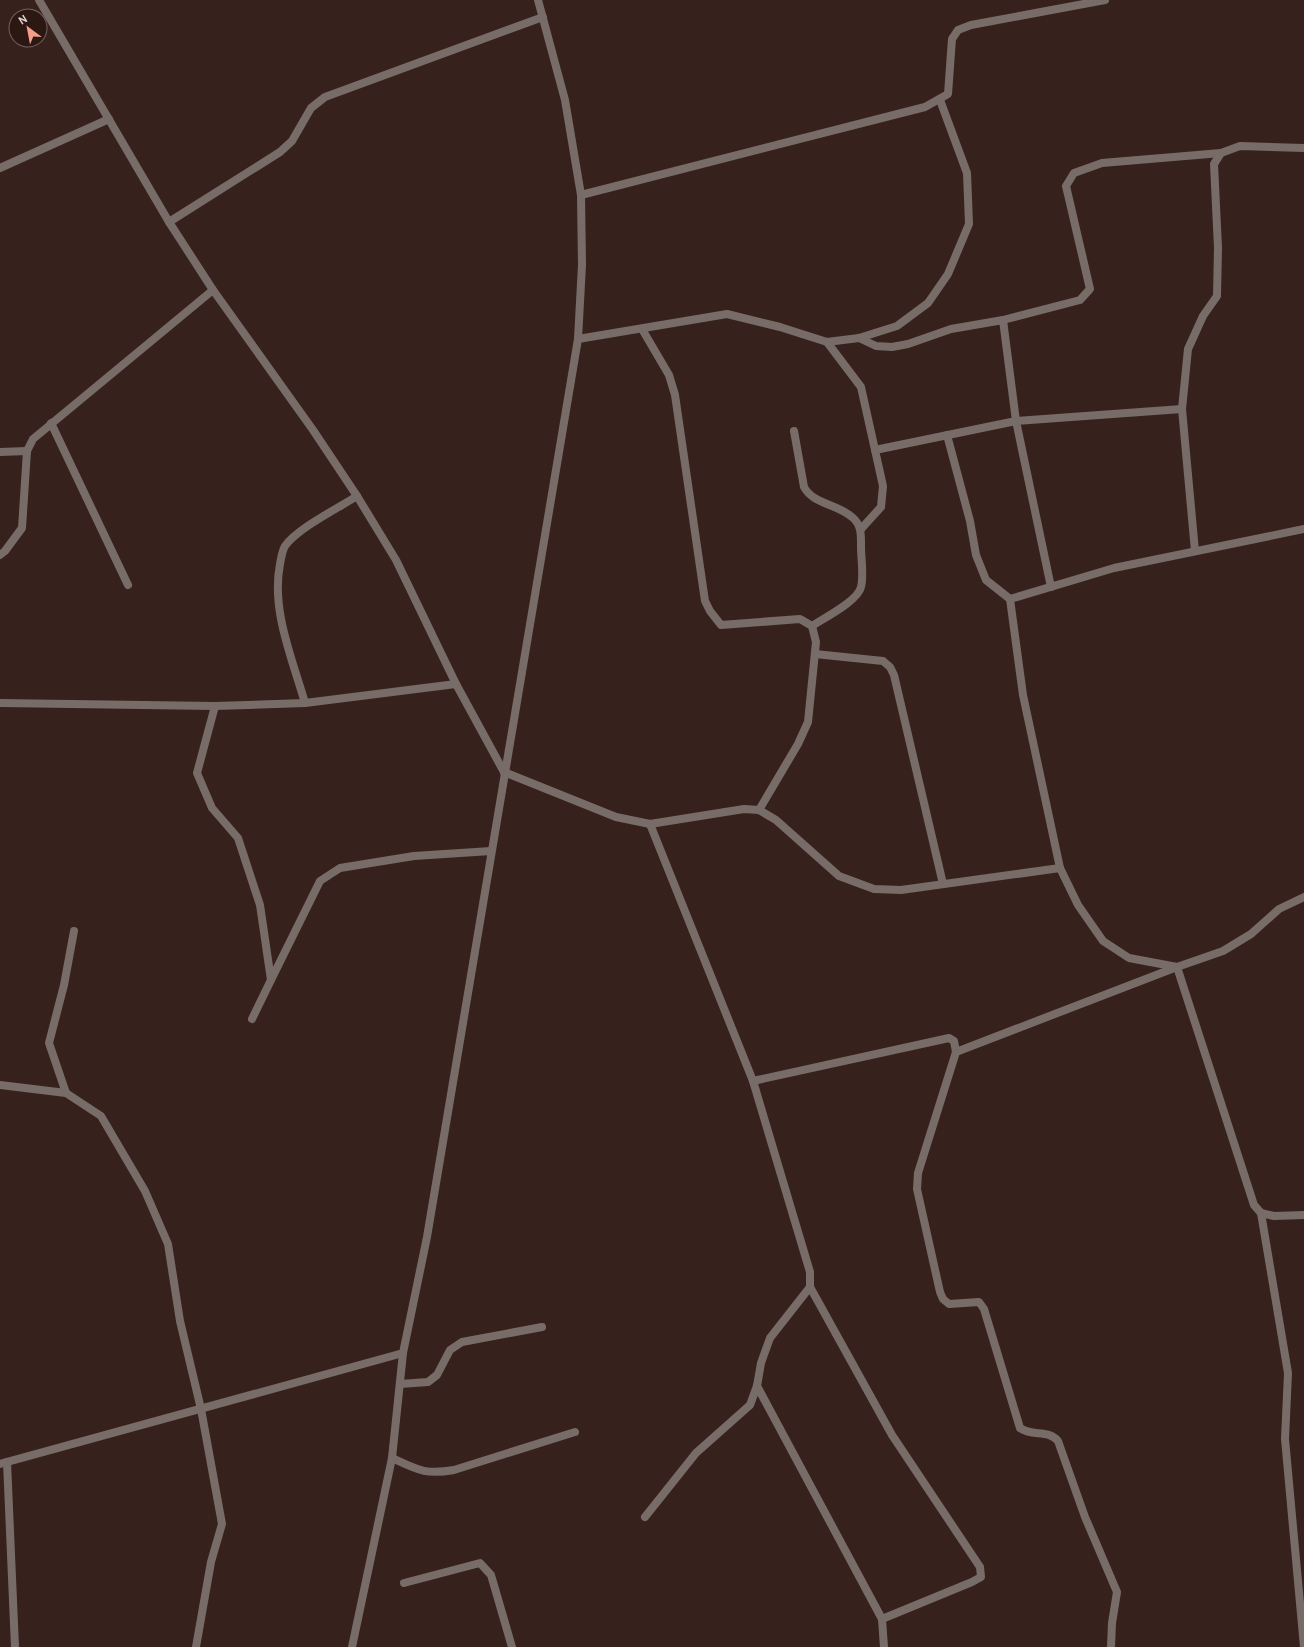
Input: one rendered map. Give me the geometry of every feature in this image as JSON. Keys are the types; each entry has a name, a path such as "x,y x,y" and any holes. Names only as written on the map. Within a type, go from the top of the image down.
{"street":[{"path":"39,0 169,222 213,290 313,430 357,496 396,560 456,684 504,772 616,817 650,824 744,809 759,810 776,820 839,876 874,889 901,890 1060,868"},
{"path":"352,1647 392,1458 403,1353 427,1237 578,339 582,265 581,195 565,100 538,0"},
{"path":"581,195 925,107 940,100 948,94 952,39 958,30 970,24 1105,0"},
{"path":"169,222 280,152 292,141 311,108 325,97 543,17"},
{"path":"578,339 727,314 780,327 827,342 859,338 897,326 928,303 948,274 969,224 967,173 940,100"},
{"path":"0,168 109,119"},
{"path":"859,338 876,346 892,347 908,344 951,329 1003,320 1080,300 1090,289 1066,186 1074,173 1102,163 1221,153 1240,146 1304,148"},
{"path":"1195,551 1182,409 1188,350 1203,316 1217,296 1218,248 1214,164 1221,153"},
{"path":"0,555 5,551 22,528 27,451 34,439 51,423 213,290"},
{"path":"1003,320 1016,421 1051,587"},
{"path":"642,329 668,375 675,394 705,601 710,612 721,625 800,619 812,626 816,642 808,722 798,744 759,810"},
{"path":"827,342 861,386 883,486 881,507 861,529"},
{"path":"875,450 1016,421 1182,409"},
{"path":"51,423 128,585"},
{"path":"794,431 804,487 807,493 814,498 844,510 854,518 861,529 861,588 852,600 812,626"},
{"path":"947,435 970,521 976,555 986,580 1010,599 1024,695 1060,868 1078,905 1103,941 1129,958 1177,967"},
{"path":"0,452 27,451"},
{"path":"305,703 281,621 276,583 284,547 298,533 357,496"},
{"path":"1010,599 1114,568 1304,529"},
{"path":"815,654 883,661 890,667 894,675 943,884"},
{"path":"0,703 215,706 305,703 456,684"},
{"path":"215,706 197,774 212,808 238,838 260,905 272,980"},
{"path":"650,824 753,1081 810,1272 810,1286 892,1435 980,1567 981,1576 972,1582 882,1619"},
{"path":"252,1019 320,881 340,868 414,856 491,851"},
{"path":"956,1052 1177,967 1223,951 1251,934 1279,909 1304,897"},
{"path":"66,1094 49,1044 64,985 74,931"},
{"path":"1177,967 1254,1205 1261,1214 1288,1373 1285,1439 1304,1647"},
{"path":"753,1081 949,1038 954,1041 956,1052 918,1173 917,1189 940,1292 943,1300 948,1304 979,1302 984,1309 1020,1428 1026,1433 1049,1434 1058,1441 1084,1517 1117,1592 1112,1623 1111,1647"},
{"path":"0,1085 66,1094 101,1116 145,1190 168,1244 180,1321 201,1409 222,1524 211,1562 196,1647"},
{"path":"1261,1214 1274,1216 1304,1215"},
{"path":"645,1517 696,1453 750,1405 757,1386 761,1363 770,1338 810,1286"},
{"path":"400,1384 428,1382 436,1375 450,1350 462,1342 542,1327"},
{"path":"15,1647 3,1463 403,1353"},
{"path":"757,1386 882,1619 884,1647"},
{"path":"392,1458 418,1471 434,1473 454,1470 575,1432"},
{"path":"404,1583 480,1563 491,1575 512,1647"}]}
